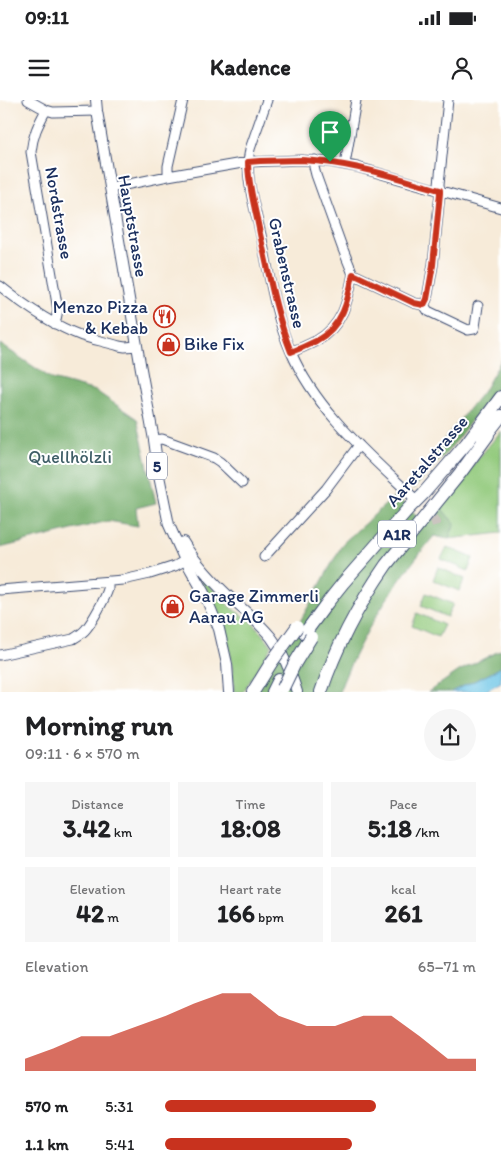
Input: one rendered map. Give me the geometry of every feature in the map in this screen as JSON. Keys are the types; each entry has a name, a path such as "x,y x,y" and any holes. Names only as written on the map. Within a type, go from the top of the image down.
{"highway":[{"name":"Aaretalstrasse","path":"279,688 295,663 305,632 335,593 466,444 501,398"},
{"name":"Aaretalstrasse","path":"305,632 332,608 354,581 488,434 501,416"},
{"path":"321,692 334,659 358,609 382,570 461,472 488,434"},
{"path":"253,692 271,663 305,632"}],"main road":[{"name":"Hauptstrasse","path":"96,100 96,112 169,525 174,537 188,558 270,636 284,659 297,692"},
{"name":"Hauptstrasse","path":"165,505 219,628 227,664 229,692"}],"street":[{"path":"28,100 53,112 96,112"},
{"path":"168,176 169,163 183,100"},
{"path":"248,162 250,149 267,100"},
{"path":"345,164 356,100"},
{"path":"424,305 427,299 433,265 448,100"},
{"name":"Nordstrasse","path":"46,110 36,129 32,152 58,310 55,324"},
{"path":"110,188 248,162 315,160 345,164 501,208"},
{"path":"291,352 316,341 326,335 332,328 348,300 353,274 316,175 315,160"},
{"name":"Grabenstrasse","path":"248,162 252,196 273,294 283,330 297,366 315,395 330,414 412,496"},
{"path":"353,274 414,303 424,305 428,312 468,330 472,330 475,327 478,306"},
{"path":"0,286 39,315 55,324 84,336 120,346 137,346"},
{"path":"154,440 159,438 214,458 242,483"},
{"path":"264,558 326,490 359,445"},
{"path":"0,590 140,577 175,566 188,558"},
{"path":"0,655 73,639 79,636 90,624 106,594 108,581"}],"green space":[{"name":"Quellhölzli","path":"0,344 52,379 96,391 137,419 156,503 136,508 138,526 108,521 0,548"},
{"path":"501,360 501,382 449,450 413,489 408,485 486,387"},
{"path":"501,431 501,533 448,539 455,524 439,506"},
{"path":"396,495 422,522 439,506 455,524 448,539 434,536 405,572 368,630 339,692 253,692 297,627 343,543"},
{"path":"447,547 473,558 468,571 441,559"},
{"path":"438,567 465,579 459,591 433,580"},
{"path":"198,576 230,607 251,621 272,646 243,692 234,692 226,633 214,604"},
{"path":"426,593 453,604 447,617 421,606"},
{"path":"417,613 444,625 438,637 412,626"},
{"path":"501,650 501,667 489,674 451,692 428,692 459,671"}],"water":[{"path":"501,667 501,682 484,692 451,692 489,674"}],"tunnel":[{"path":"414,498 431,515 437,528"}],"place":[{"name":"Menzo Pizza & Kebab","path":"164,317"},
{"name":"Bike Fix","path":"168,344"},
{"name":"Garage Zimmerli Aarau AG","path":"173,606"}],"route":[{"path":"301,160 330,162 358,167 440,190 433,265 427,299 424,305 414,303 353,274 348,300 340,318 326,335 291,352 273,294 252,196 248,162 301,160"}]}
